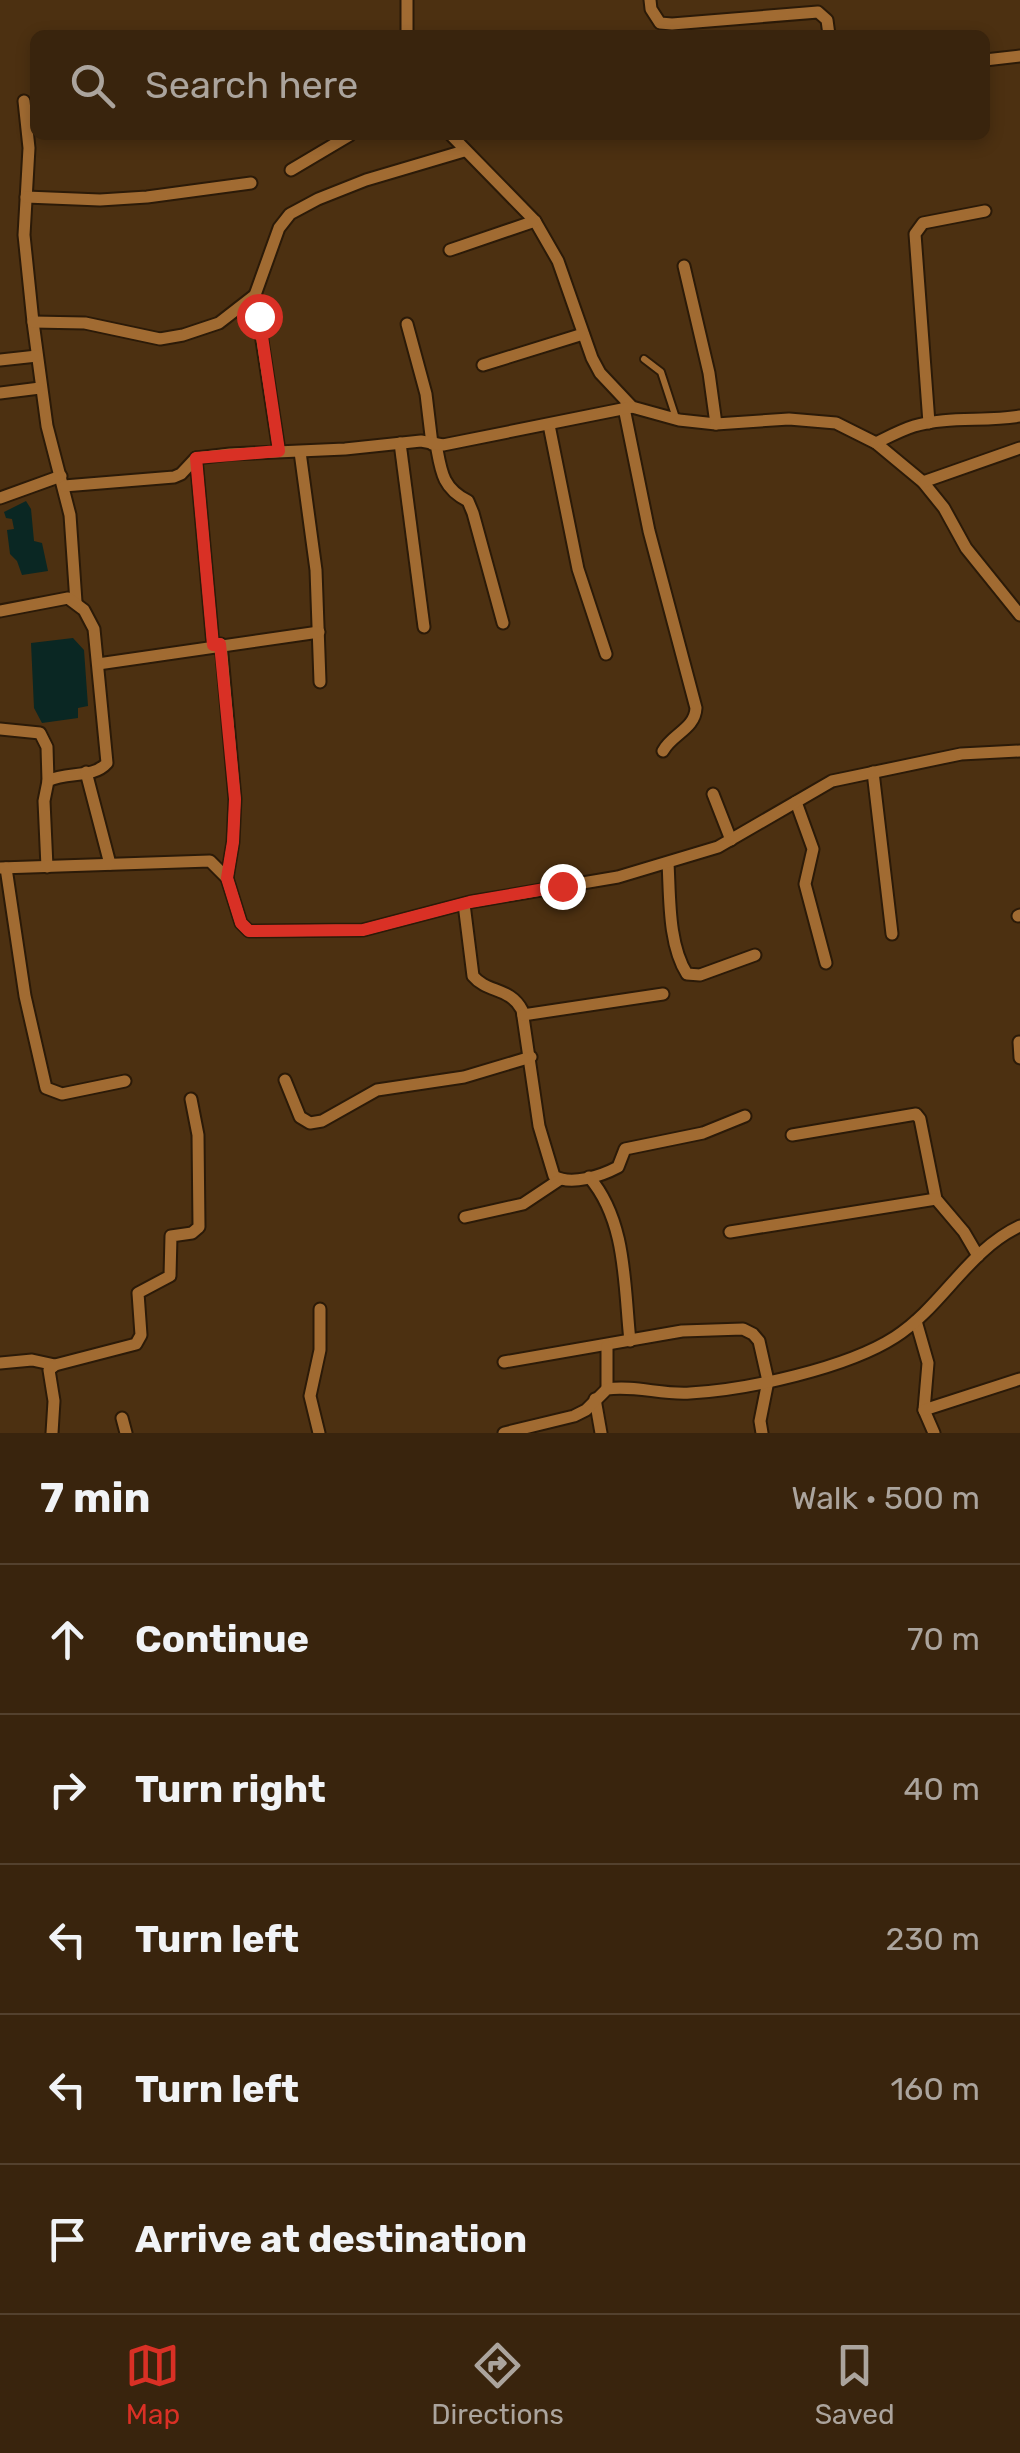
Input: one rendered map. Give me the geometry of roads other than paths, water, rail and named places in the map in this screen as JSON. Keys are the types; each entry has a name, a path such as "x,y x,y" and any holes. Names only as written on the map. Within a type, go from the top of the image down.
{"street":[{"path":"407,0 408,30"},
{"path":"650,0 660,23 818,12 828,20 829,30"},
{"path":"990,59 1020,56"},
{"path":"24,101 29,148 24,235 40,388 70,515 76,602 92,621 107,762 98,772 66,774 48,782"},
{"path":"291,170 342,140"},
{"path":"454,140 535,221 558,262 600,373 628,408 649,531 696,708 692,723 663,752"},
{"path":"279,451 255,294 279,228 290,214 318,199 366,180 464,151"},
{"path":"26,197 147,197 251,183"},
{"path":"930,423 915,234 922,223 985,212"},
{"path":"450,250 535,221"},
{"path":"684,266 716,424"},
{"path":"32,322 85,324 160,338 219,323 255,294"},
{"path":"407,324 444,483 453,494 468,501 502,624"},
{"path":"484,365 583,334"},
{"path":"0,360 37,356"},
{"path":"0,393 40,388"},
{"path":"0,498 62,481 174,477 196,458 420,441 434,444 628,408 716,424 788,420 836,423 876,443 923,482 944,508 966,548 1020,615"},
{"path":"876,443 913,426 1020,416"},
{"path":"549,425 578,569 606,654"},
{"path":"400,443 424,627"},
{"path":"923,482 1020,448"},
{"path":"300,452 313,535 320,682"},
{"path":"196,458 235,799 227,878 241,923 249,931 363,930 464,904 618,877 668,864 732,840 832,781 961,754 1020,751"},
{"path":"0,611 59,598 76,602"},
{"path":"98,664 319,632"},
{"path":"0,730 40,732 46,746 47,867"},
{"path":"86,772 110,864"},
{"path":"873,772 892,934"},
{"path":"713,794 732,840"},
{"path":"796,802 813,848 806,884 826,962"},
{"path":"125,1081 62,1094 46,1088 24,996 3,868 210,861 227,878"},
{"path":"668,864 670,907 687,974 700,975 755,955"},
{"path":"464,904 473,976 478,982 511,994 523,1015 539,1126 550,1168 558,1180 567,1182 618,1167 625,1149 703,1133 744,1116"},
{"path":"523,1015 662,994"},
{"path":"1018,1042 1020,1058"},
{"path":"285,1080 300,1117 310,1124 377,1090 464,1076 531,1057"},
{"path":"0,1363 32,1360 56,1364 136,1344 141,1335 138,1293 170,1276 170,1236 192,1233 199,1227 199,1148 191,1099"},
{"path":"792,1135 916,1114 936,1199 978,1256"},
{"path":"588,1176 606,1199 620,1248 630,1341"},
{"path":"465,1217 523,1204 558,1180"},
{"path":"730,1232 936,1199"},
{"path":"504,1433 574,1416 586,1410 606,1389 692,1393 808,1374 891,1340 978,1256 1020,1226"},
{"path":"318,1433 310,1396 320,1350 320,1309"},
{"path":"916,1320 928,1363 924,1410 934,1433"},
{"path":"504,1362 682,1331 743,1329 759,1342 768,1381 760,1420 762,1433"},
{"path":"606,1389 607,1346"},
{"path":"52,1433 54,1400 49,1370 56,1364"},
{"path":"924,1410 1020,1379"},
{"path":"596,1399 601,1433"},
{"path":"122,1418 126,1433"}],"lane":[{"path":"644,359 661,372 676,419"}],"water":[{"path":"26,501 31,509 34,541 42,543 48,571 22,575 10,554 7,530 14,529 12,519 6,518 4,512"},
{"path":"73,638 84,650 88,706 78,708 78,718 42,723 34,708 31,643"}]}
